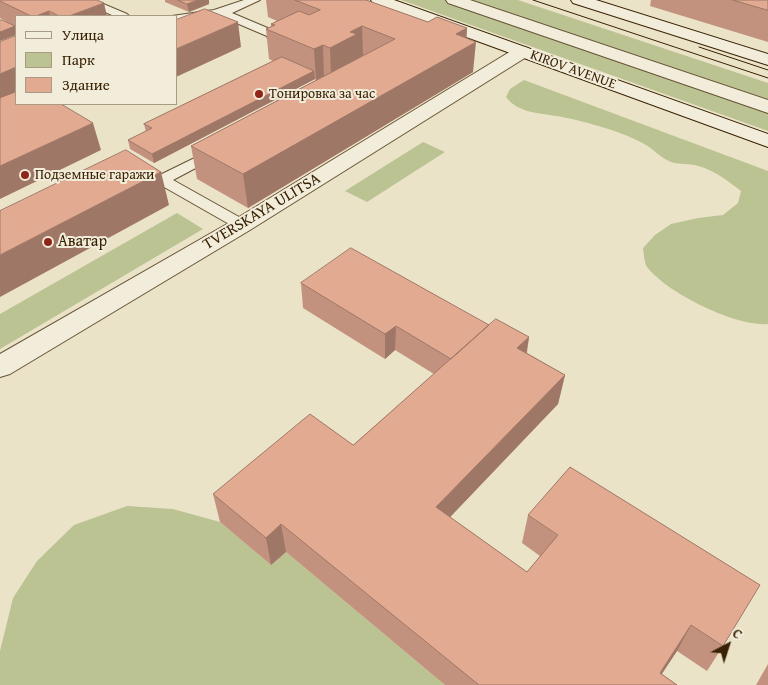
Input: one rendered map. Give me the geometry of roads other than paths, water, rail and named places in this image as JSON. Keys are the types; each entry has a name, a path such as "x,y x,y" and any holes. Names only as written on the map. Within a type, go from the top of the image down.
{"street":[{"name":"KIROV AVENUE","path":"379,0 768,141"},
{"path":"454,0 768,107"},
{"path":"592,2 768,60"},
{"name":"TVERSKAYA ULITSA","path":"0,367 242,225 522,52"}],"lane":[{"path":"84,0 121,15"},
{"path":"178,18 223,13 254,0"},
{"path":"223,13 273,34 274,41 288,47"},
{"path":"163,179 225,146"},
{"path":"126,176 143,168 242,225"}],"tram line":[{"path":"533,0 768,78"},
{"path":"699,47 768,70"}],"place":[{"name":"Тонировка за час","path":"259,94"},
{"name":"Подземные гаражи","path":"25,175"},
{"name":"Аватар","path":"48,242"}]}
